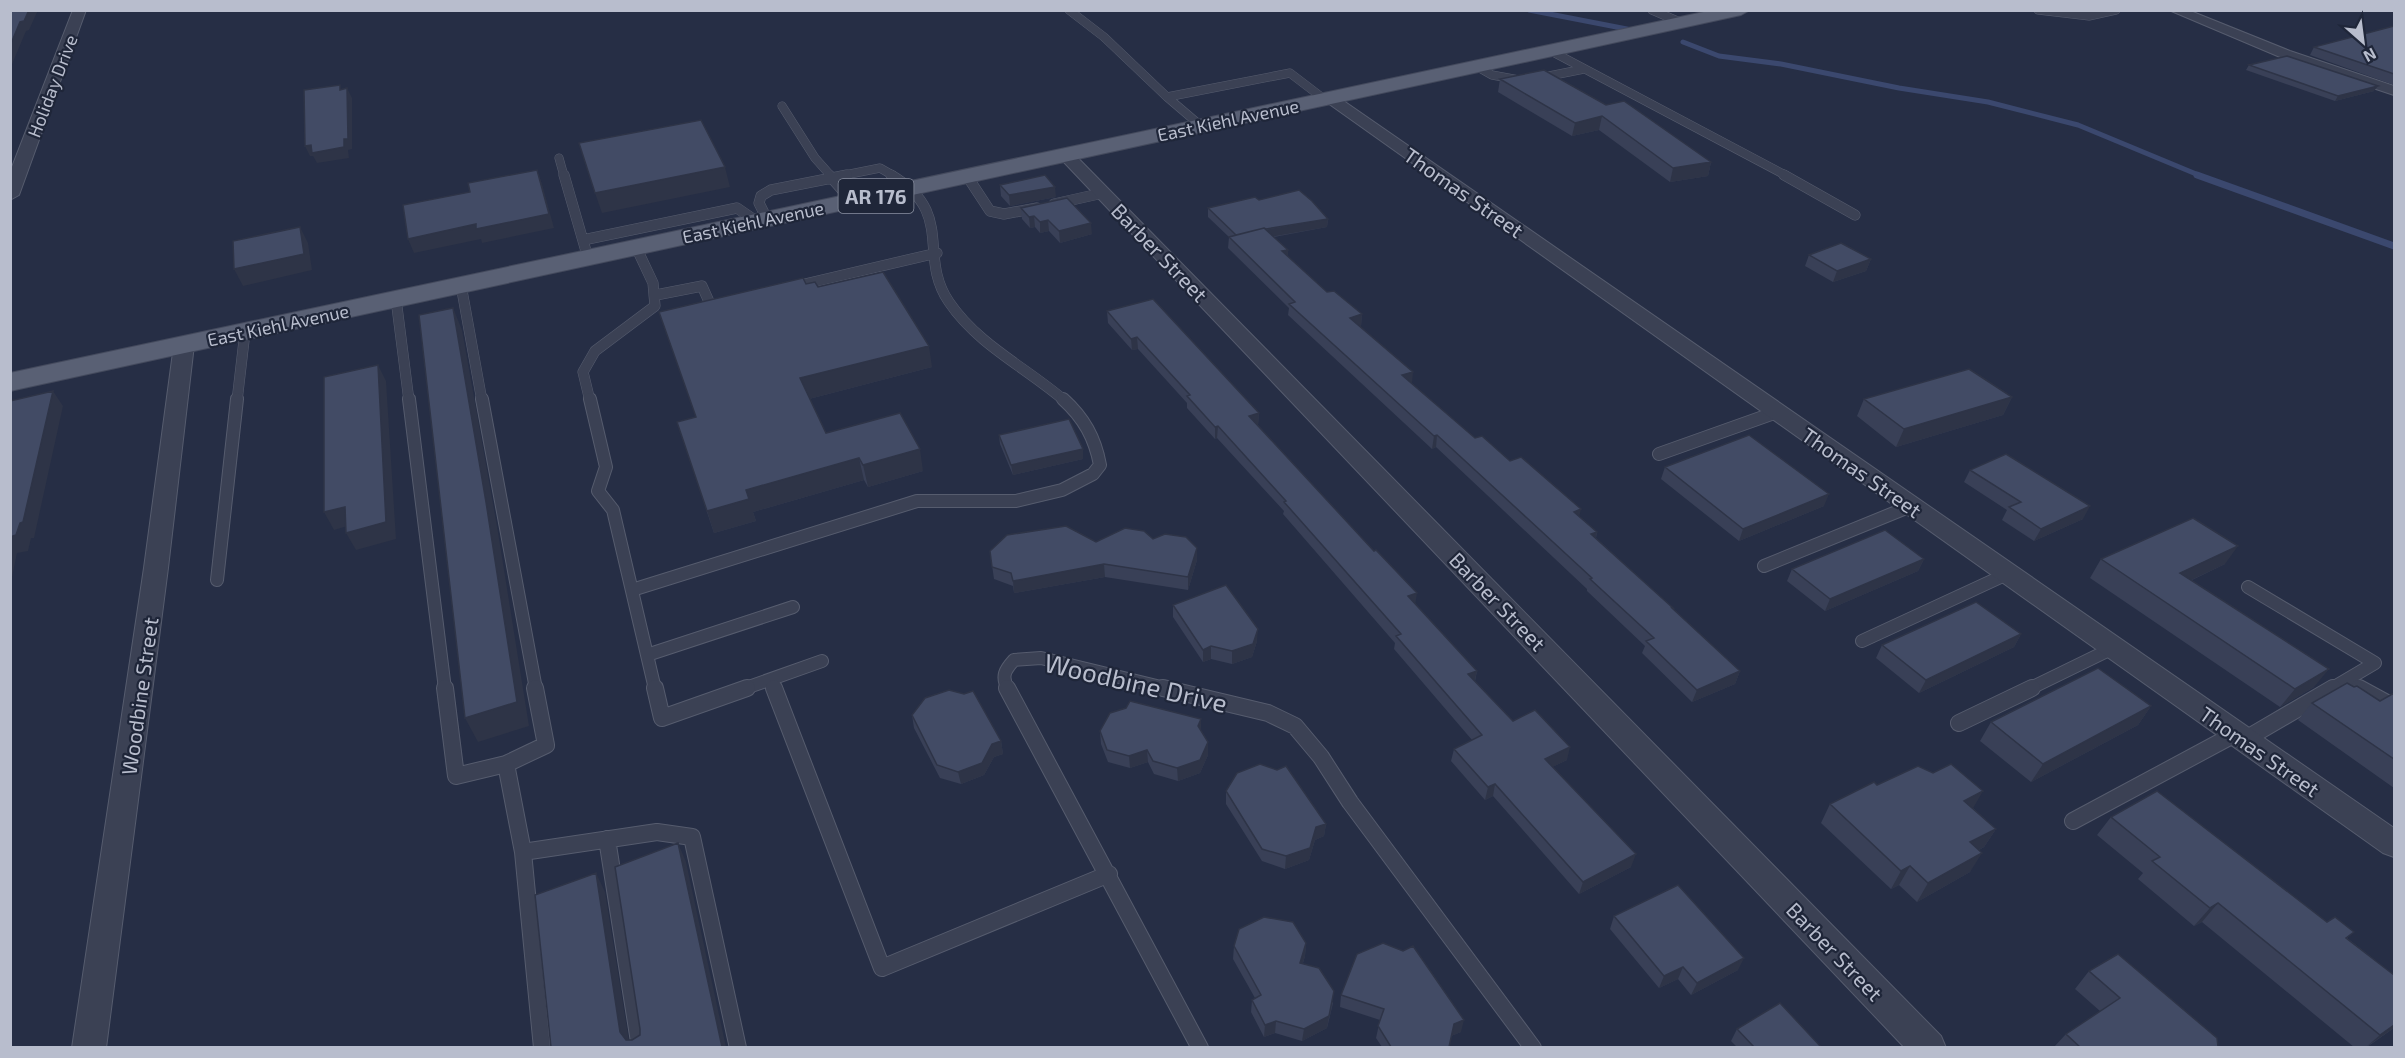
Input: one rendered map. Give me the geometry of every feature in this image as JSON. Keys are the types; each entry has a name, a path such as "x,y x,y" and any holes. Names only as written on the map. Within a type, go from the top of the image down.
{"main road":[{"name":"East Kiehl Avenue","path":"10,382 461,285 586,249 636,247 1742,10"}],"street":[{"name":"Holiday Drive","path":"10,195 80,10"},
{"path":"2175,10 2285,54 2394,91"},
{"name":"Thomas Street","path":"1327,99 2394,844"},
{"name":"Barber Street","path":"1066,155 1929,1047"},
{"name":"Woodbine Street","path":"90,1047 156,568 184,345"}],"lane":[{"path":"1070,10 1201,126"},
{"path":"1652,10 1682,23"},
{"path":"2038,10 2089,16 2116,10"},
{"path":"1551,51 1755,158 1855,215"},
{"path":"1478,67 1492,75 1517,80 1547,78 1584,69"},
{"path":"1167,97 1290,73 1327,99"},
{"path":"782,106 815,158 852,201"},
{"path":"559,158 586,249 737,208 762,220"},
{"path":"632,590 917,501 1016,501 1062,490 1093,474 1100,465 1099,453 1090,432 1073,408 1005,356 957,311 942,288 933,224 927,209 912,188 880,168 771,190 761,196 759,203 762,220"},
{"path":"967,176 990,210 998,213 1015,212 1103,193"},
{"path":"636,247 650,276 656,295 655,306 595,351 583,372 606,467 598,491 614,510 662,718 822,661"},
{"path":"778,290 937,253"},
{"path":"396,299 456,776 506,764 546,745 461,285"},
{"path":"656,295 702,286 711,306 733,300"},
{"path":"217,580 245,332"},
{"path":"1659,454 1777,412"},
{"path":"1764,566 1911,506"},
{"path":"1862,641 2007,574"},
{"path":"2073,820 2239,737 2375,663 2248,587"},
{"path":"647,655 793,607"},
{"path":"1959,723 2113,648"},
{"name":"Woodbine Drive","path":"1200,1047 1003,680 1005,670 1014,660 1041,658 1268,713 1295,726 1321,758 1350,802 1533,1047"},
{"path":"771,679 882,968 1109,874"},
{"path":"2346,680 2394,707"},
{"path":"506,764 523,852 542,1047"},
{"path":"523,852 657,832 692,837 738,1047"},
{"path":"607,839 640,1047"}],"building":[{"path":"10,10 29,10 24,21 20,22 10,46"},
{"path":"2394,26 2394,74 2314,47"},
{"path":"2287,56 2378,86 2338,96 2249,65"},
{"path":"1544,70 1606,105 1624,101 1711,162 1673,168 1602,116 1575,123 1500,79"},
{"path":"340,85 340,90 347,88 348,139 344,139 344,147 312,153 311,145 305,146 304,90"},
{"path":"701,120 725,167 595,193 579,143"},
{"path":"537,170 549,214 476,229 476,224 408,239 403,205 470,192 468,183"},
{"path":"1045,175 1055,187 1009,195 1000,185"},
{"path":"1299,190 1328,219 1264,228 1236,235 1208,208 1255,197 1259,200"},
{"path":"1067,198 1091,223 1059,231 1048,220 1040,222 1034,216 1029,217 1021,208"},
{"path":"300,227 304,254 234,269 233,241"},
{"path":"1264,228 1288,250 1282,251 1327,292 1334,291 1362,314 1350,318 1413,372 1402,375 1475,438 1482,436 1510,461 1521,457 1581,509 1574,512 1597,532 1591,534 1740,671 1697,690 1646,641 1654,638 1437,435 1434,436 1289,304 1295,302 1229,237"},
{"path":"1841,243 1871,259 1837,271 1809,255"},
{"path":"883,272 929,346 800,378 826,433 900,413 920,449 863,465 859,458 746,490 749,499 707,511 677,422 696,417 659,312 803,278 806,284 815,282 818,287"},
{"path":"1153,299 1259,413 1249,416 1374,551 1376,550 1417,593 1408,596 1477,671 1468,674 1513,721 1535,710 1570,747 1545,759 1636,854 1583,882 1495,784 1488,787 1454,749 1482,735 1396,636 1401,634 1284,502 1286,501 1218,426 1215,427 1187,396 1190,395 1137,337 1131,339 1107,311"},
{"path":"453,308 517,702 465,718 419,315"},
{"path":"378,365 386,522 346,533 345,507 324,512 324,377"},
{"path":"1969,369 2012,397 1904,429 1864,399"},
{"path":"53,391 23,522 20,523 16,535 10,537 10,401"},
{"path":"1069,419 1083,449 1011,465 999,435"},
{"path":"1749,435 1829,494 1743,529 1665,467"},
{"path":"2006,454 2090,506 2041,529 2009,507 2021,502 1970,470"},
{"path":"2193,518 2238,546 2180,573 2329,669 2295,689 2101,559"},
{"path":"1066,526 1096,542 1125,528 1144,531 1153,539 1165,534 1186,537 1197,548 1188,577 1104,564 1013,581 1011,573 992,567 990,551 1007,535"},
{"path":"1885,530 1924,559 1830,599 1792,569"},
{"path":"1226,585 1258,629 1253,644 1232,651 1211,646 1203,650 1173,605"},
{"path":"1976,602 2021,634 1926,680 1882,645"},
{"path":"2098,668 2151,706 2043,764 1991,722"},
{"path":"2347,683 2354,687 2357,686 2380,701 2394,693 2394,759 2312,703"},
{"path":"949,690 964,694 973,691 1001,741 992,744 982,763 958,772 937,765 912,715 925,698"},
{"path":"1130,701 1201,719 1198,726 1208,742 1200,760 1177,768 1153,761 1147,750 1129,756 1107,750 1100,731 1110,713 1126,708"},
{"path":"1260,764 1277,770 1286,766 1326,824 1316,827 1310,848 1286,856 1262,849 1226,791 1237,773"},
{"path":"1951,764 1983,791 1964,801 1996,829 1970,842 1982,853 1928,883 1910,866 1901,871 1830,804 1874,782 1877,785 1918,766 1933,773"},
{"path":"2157,791 2327,922 2335,917 2354,932 2346,938 2394,975 2394,1025 2380,1035 2218,903 2210,908 2152,861 2160,857 2111,817"},
{"path":"678,843 722,1047 551,1047 535,895 596,873 620,1032 626,1040 632,1040 640,1035 640,1029 615,867"},
{"path":"1678,885 1744,958 1697,983 1683,967 1664,976 1614,916"},
{"path":"1264,917 1293,922 1306,943 1300,963 1319,968 1334,991 1329,1016 1304,1029 1276,1021 1265,1025 1252,1000 1261,995 1234,946 1239,929"},
{"path":"1383,943 1403,951 1413,946 1464,1020 1454,1024 1449,1047 1391,1047 1378,1026 1384,1009 1341,995 1357,954"},
{"path":"2118,954 2217,1038 2218,1047 2080,1047 2066,1034 2120,998 2089,971"},
{"path":"1780,1003 1821,1047 1754,1047 1737,1029"}],"waterway":[{"path":"1529,10 1632,30"},
{"path":"1683,42 1719,56 1781,64 1899,88 1988,102 2078,125 2201,176"},
{"path":"2197,175 2394,246"}]}
